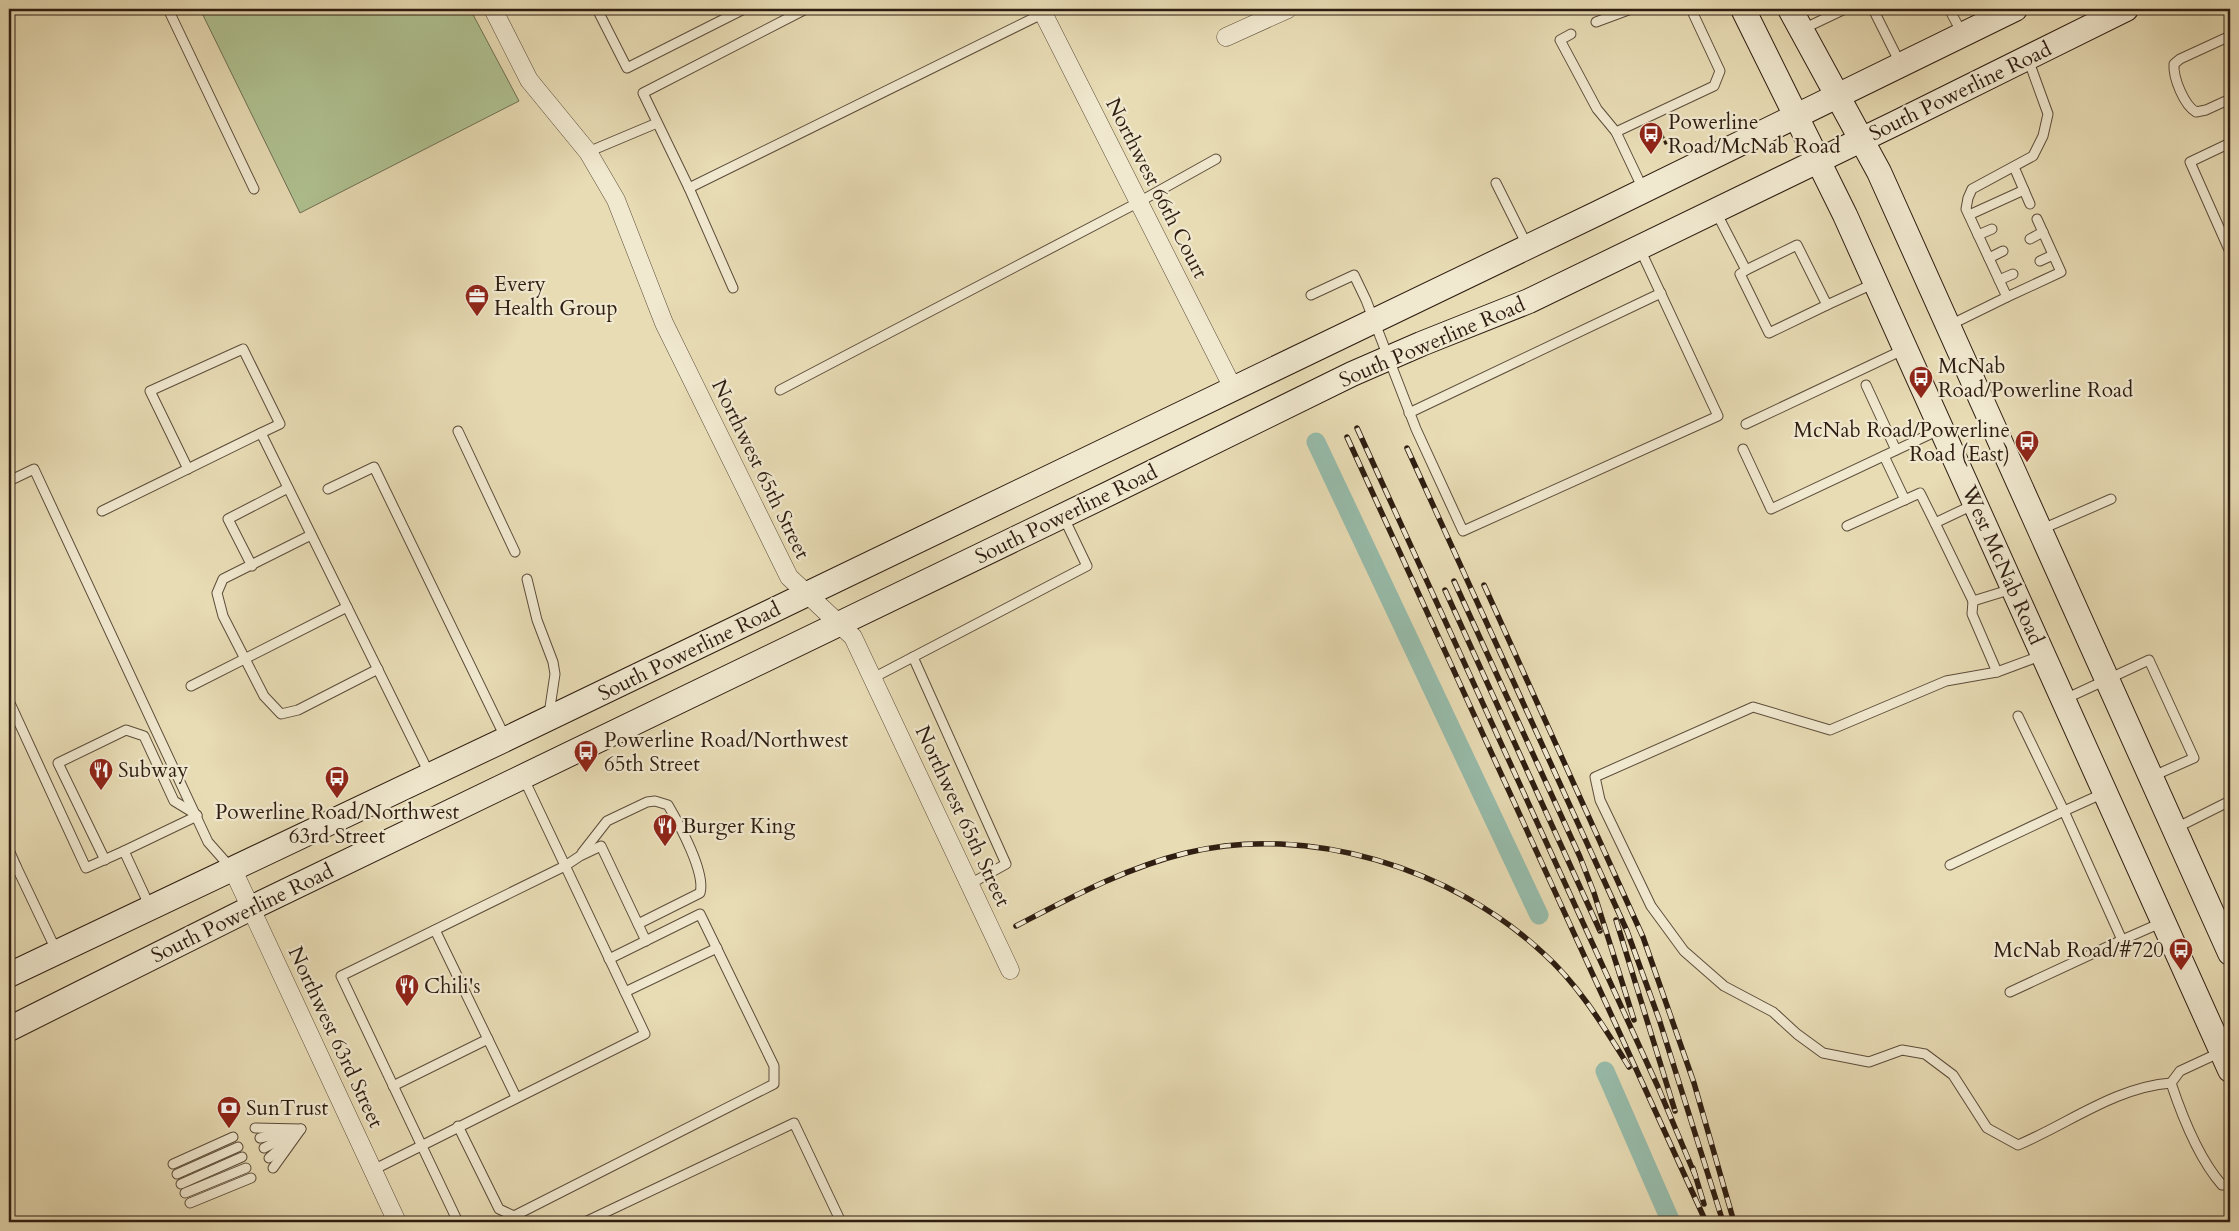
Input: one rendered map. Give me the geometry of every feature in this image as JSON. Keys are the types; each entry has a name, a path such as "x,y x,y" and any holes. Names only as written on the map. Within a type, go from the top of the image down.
{"main road":[{"name":"West McNab Road","path":"1743,9 1818,160 1876,283 2164,922 2228,1057"},
{"path":"1790,9 1879,172 2174,829 2228,943"},
{"name":"South Powerline Road","path":"9,975 430,776 1963,36 2012,9"},
{"name":"South Powerline Road","path":"9,1029 251,908 1388,357 1500,314 2028,59 2126,9"}],"street":[{"name":"Northwest 65th Street","path":"493,9 530,80 588,152 616,200 664,323 790,577 853,637 1010,970"},
{"path":"1226,37 1288,9"},
{"name":"Northwest 66th Court","path":"1043,11 1233,388"},
{"name":"Northwest 63rd Street","path":"233,870 397,1222"}],"lane":[{"path":"168,9 254,188"},
{"path":"597,9 627,68 744,9"},
{"path":"733,288 689,188 643,93 806,9"},
{"path":"1596,22 1631,9"},
{"path":"1616,132 1714,86 1720,71 1691,9"},
{"path":"1800,30 1846,9"},
{"path":"1873,9 1901,65"},
{"path":"1949,9 1963,36"},
{"path":"689,188 1043,11"},
{"path":"1571,34 1560,40 1597,109 1616,132 1644,190"},
{"path":"2230,36 2180,59 2174,64 2174,73 2189,108 2196,112 2206,110 2230,99"},
{"path":"2007,297 1966,210 1972,189 2033,156 2043,136 2048,114 2028,59"},
{"path":"588,152 657,123"},
{"path":"2230,143 2190,162 2230,252"},
{"path":"780,390 1139,202 1216,159"},
{"path":"2014,167 2030,204"},
{"path":"1496,183 1528,246"},
{"path":"1969,215 2024,190"},
{"path":"1715,210 1746,270"},
{"path":"1948,326 2061,272 2037,219"},
{"path":"1978,235 1992,229"},
{"path":"2030,239 2043,232"},
{"path":"1827,305 1797,245 1740,274 1769,333 1876,283"},
{"path":"1312,295 1354,275 1374,320 1409,413 1464,531 1718,416 1639,247"},
{"path":"1989,258 2003,251"},
{"path":"2040,261 2053,255"},
{"path":"1999,280 2013,274"},
{"path":"1409,413 1661,293"},
{"path":"102,511 188,469 261,433 280,424 243,349 150,391 188,469"},
{"path":"1746,424 1905,349"},
{"path":"1866,385 1896,450"},
{"path":"1744,449 1771,509 1942,429"},
{"path":"458,431 515,552"},
{"path":"261,433 430,776"},
{"path":"1884,456 1905,500"},
{"path":"328,488 374,467 506,739"},
{"path":"9,481 34,469 208,842 233,870"},
{"path":"252,566 228,519 288,488"},
{"path":"1847,526 1920,493 1973,601 1972,614 1997,672"},
{"path":"2040,530 2110,498"},
{"path":"1935,524 1975,504"},
{"path":"872,678 1087,566 1063,516"},
{"path":"311,535 223,579 217,593 223,616 264,696 281,714 298,710 378,669"},
{"path":"527,579 537,620 553,662 554,674 549,718"},
{"path":"1973,601 2014,589"},
{"path":"191,686 347,607"},
{"path":"2043,655 1997,672 1946,681 1830,730 1753,706 1595,777 1600,800 1651,906 1684,952 1724,986 1774,1012 1797,1034 1822,1053 1869,1062 1902,1050 1925,1054 1953,1075 1986,1128 2018,1145 2042,1135 2081,1113 2150,1085 2171,1083 2180,1071 2228,1057"},
{"path":"913,657 1006,864 970,884"},
{"path":"2064,700 2150,660 2194,758 2151,777"},
{"path":"9,701 86,868 197,816"},
{"path":"2018,716 2064,811 2122,940"},
{"path":"105,860 58,763 126,730 144,736 174,801 197,816"},
{"path":"373,1170 645,1034 522,776"},
{"path":"1950,864 2105,792"},
{"path":"580,856 607,821 646,802 655,801 668,805 700,874 702,886 700,893 638,924"},
{"path":"2174,829 2230,801"},
{"path":"458,1222 341,976 565,866 601,846 646,941"},
{"path":"9,850 13,868 57,952"},
{"path":"124,851 150,908"},
{"path":"458,1126 499,1209 514,1216 774,1084 774,1066 700,914 609,959"},
{"path":"2010,992 2164,922"},
{"path":"435,930 516,1097"},
{"path":"625,992 717,948"},
{"path":"393,1086 488,1039"},
{"path":"2171,1083 2178,1104 2212,1173 2222,1185 2230,1185"},
{"path":"585,1222 794,1123 841,1222"},
{"path":"255,1128 301,1129"},
{"path":"260,1138 301,1129"},
{"path":"264,1148 301,1129"},
{"path":"269,1158 301,1129"},
{"path":"273,1168 301,1129"},
{"path":"172,1164 233,1137"},
{"path":"177,1174 238,1147"},
{"path":"181,1184 242,1158"},
{"path":"185,1194 246,1168"},
{"path":"190,1203 251,1178"}],"path":[{"path":"1659,129 1667,146"}],"green space":[{"path":"200,9 470,9 519,101 300,213"}],"waterway":[{"path":"1316,442 1539,915"},
{"path":"1605,1071 1671,1222"}],"railway":[{"path":"1357,428 1658,1087 1695,1175"},
{"path":"1347,437 1706,1222"},
{"path":"1407,448 1627,931 1659,1019 1723,1222"},
{"path":"1454,581 1580,857 1594,893 1634,1020"},
{"path":"1484,585 1643,937 1694,1083 1734,1222"},
{"path":"1445,590 1600,931"},
{"path":"1016,926 1120,875 1163,859 1186,853 1233,845 1280,844 1329,849 1376,860 1422,876 1466,897 1507,923 1543,953 1568,979 1590,1007 1629,1067"},
{"path":"1616,920 1675,1111"},
{"path":"1693,1168 1704,1204"}],"place":[{"name":"Powerline Road/McNab Road","path":"1651,155"},
{"name":"Every Health Group","path":"477,317"},
{"name":"McNab Road/Powerline Road","path":"1921,399"},
{"name":"McNab Road/Powerline Road (East)","path":"2027,463"},
{"name":"Powerline Road/Northwest 65th Street","path":"586,773"},
{"name":"Subway","path":"101,791"},
{"name":"Powerline Road/Northwest 63rd Street","path":"337,799"},
{"name":"Burger King","path":"665,847"},
{"name":"McNab Road/#720","path":"2181,971"},
{"name":"Chili's","path":"407,1007"},
{"name":"SunTrust","path":"229,1129"}]}
